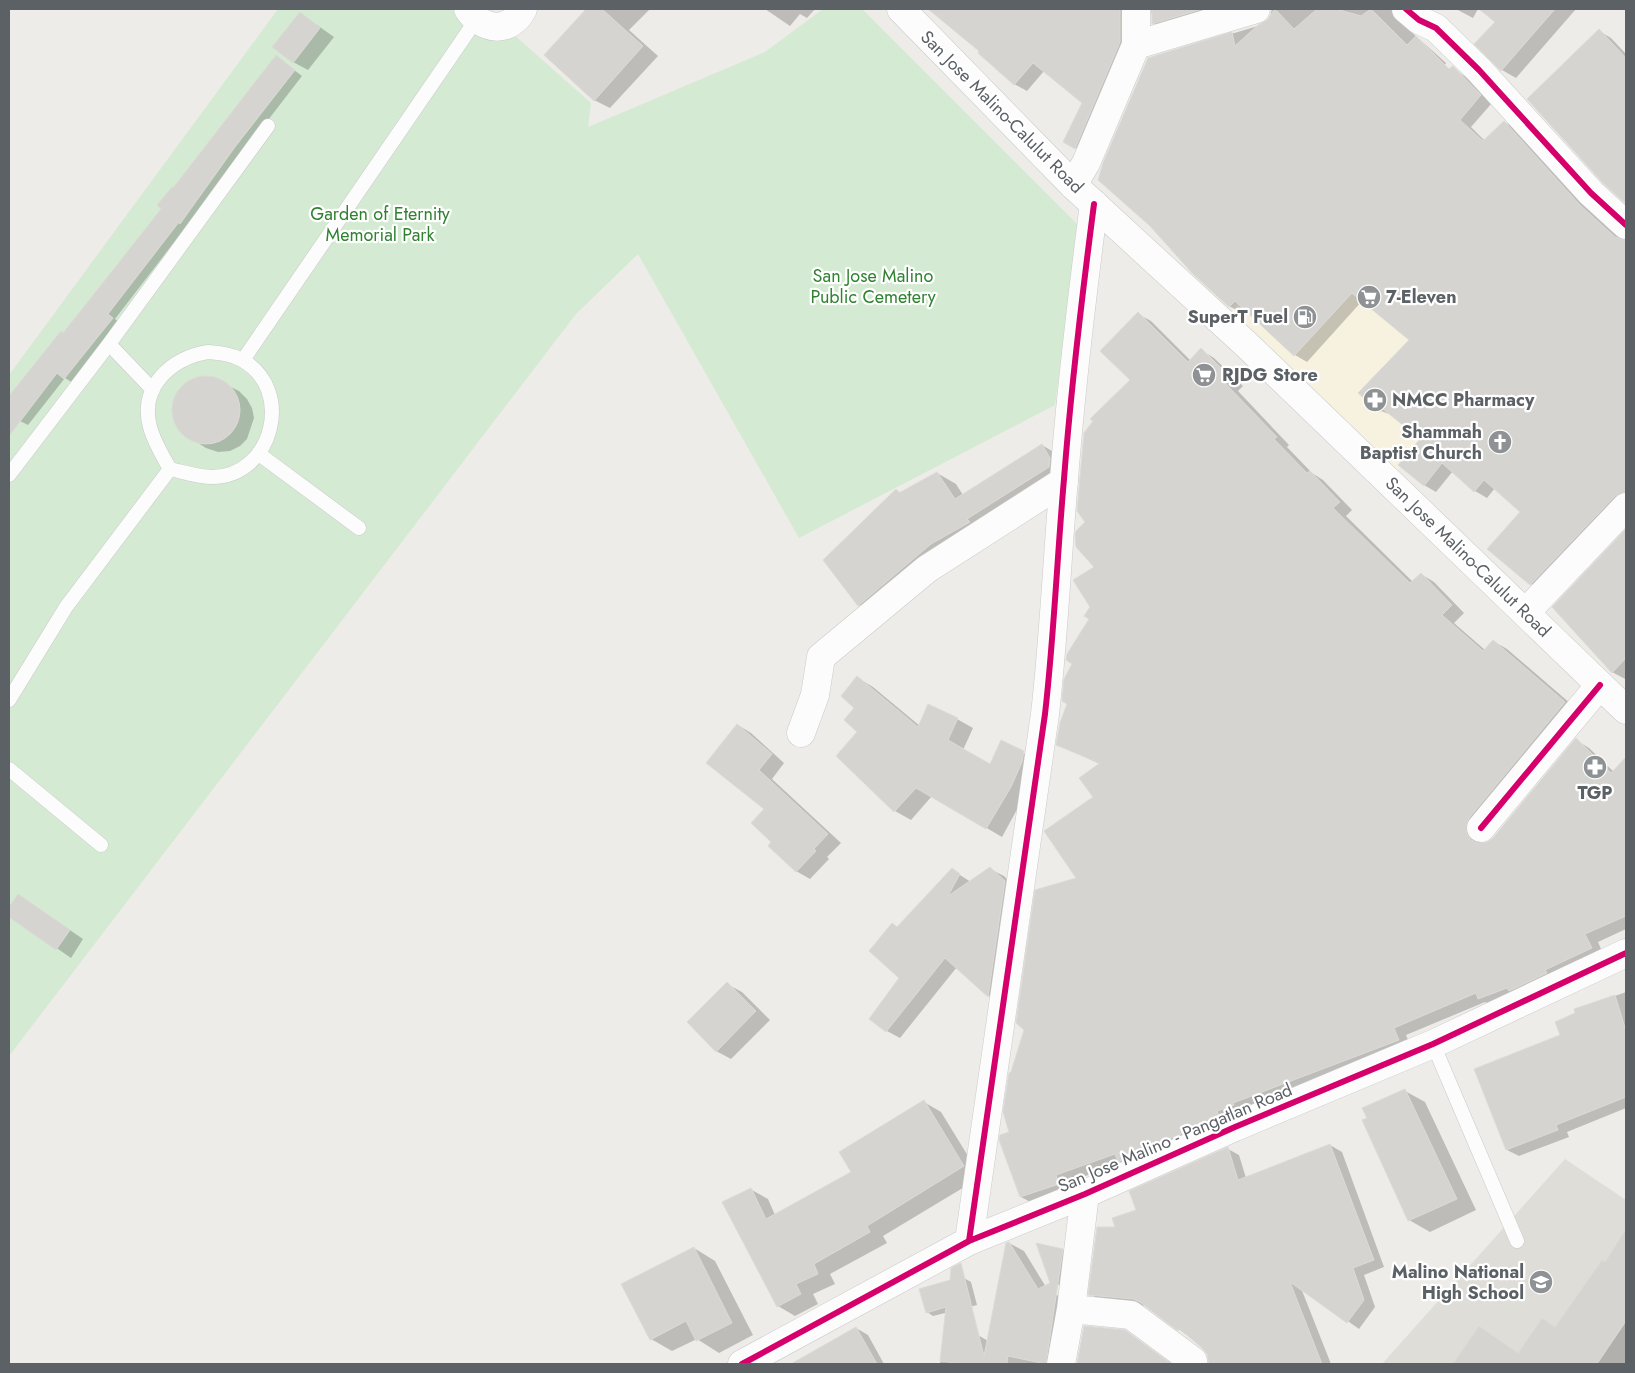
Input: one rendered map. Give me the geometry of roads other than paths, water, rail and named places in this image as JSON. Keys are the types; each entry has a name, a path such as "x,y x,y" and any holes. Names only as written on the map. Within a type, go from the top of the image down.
{"street":[{"path":"472,15 490,27 500,26 511,22 519,15 522,9"},
{"name":"San Jose Malino-Calulut Road","path":"901,9 1073,185 1248,346 1626,710"},
{"path":"1073,185 1086,163 1136,46 1136,9"},
{"path":"1136,46 1256,9"},
{"path":"1406,9 1419,20 1436,28 1472,63 1591,193 1626,225"},
{"path":"969,1241 1045,714 1053,644 1064,481 1076,345 1094,204"},
{"path":"801,733 815,695 821,657 927,569 1064,481"},
{"path":"1526,612 1626,507"},
{"path":"1481,828 1600,686"},
{"name":"San Jose Malino - Pangatlan Road","path":"742,1364 969,1241 1086,1194 1235,1127 1433,1044 1626,953"},
{"path":"1061,1364 1071,1309 1086,1194"},
{"path":"1071,1309 1132,1315 1193,1361"}],"lane":[{"path":"243,360 472,15"},
{"path":"9,475 109,344 268,126"},
{"path":"109,344 153,390"},
{"path":"208,352 226,354 243,360 256,372 267,387 272,404 272,422 268,439 259,454 246,466 221,476 195,475 170,469 154,442 149,425 149,407 153,390 162,375 175,362 191,355 208,352"},
{"path":"259,454 359,528"},
{"path":"9,700 66,607 170,469"},
{"path":"9,769 101,845"},
{"path":"1433,1044 1517,1241"}],"place":[{"name":"7-Eleven","path":"1369,297"},
{"name":"SuperT Fuel","path":"1305,317"},
{"name":"RJDG Store","path":"1204,375"},
{"name":"NMCC Pharmacy","path":"1375,400"},
{"name":"Shammah Baptist Church","path":"1500,442"},
{"name":"TGP","path":"1595,767"},
{"name":"Malino National High School","path":"1541,1282"}],"park label":[{"name":"Garden of Eternity Memorial Park","path":"380,224"},
{"name":"San Jose Malino Public Cemetery","path":"873,286"}]}
